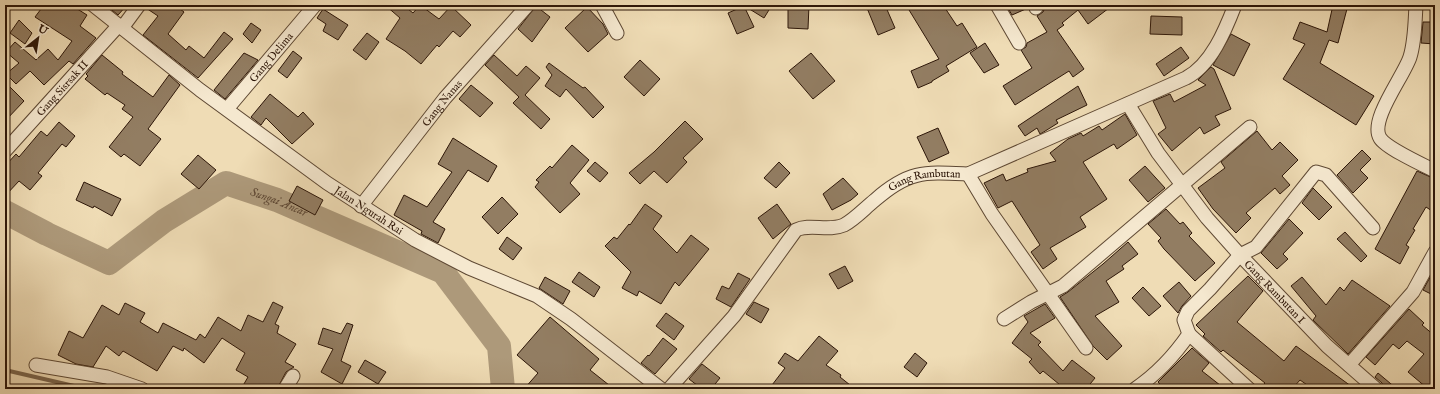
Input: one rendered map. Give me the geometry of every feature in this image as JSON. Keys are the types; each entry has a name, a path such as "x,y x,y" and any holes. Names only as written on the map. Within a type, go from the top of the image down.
{"street":[{"name":"Jalan Ngurah Rai","path":"94,5 200,90 282,152 389,225 442,254 537,296 571,319 661,389"},
{"name":"Gang Sisrsak II","path":"5,151 139,5"},
{"name":"Gang Delima","path":"227,109 315,5"},
{"name":"Gang Nanas","path":"361,206 445,98 528,5"},
{"path":"602,5 617,33"},
{"path":"997,5 1019,43"},
{"name":"Gang Rambutan","path":"669,389 734,316 796,230 803,227 827,229 843,225 890,187 910,177 934,172 968,174 1197,72 1206,62 1216,45 1235,5"},
{"path":"1416,5 1410,56 1380,117 1377,130 1381,140 1386,144 1435,171"},
{"name":"Gang Rambutan I","path":"1128,104 1158,153 1181,186 1240,255 1327,346 1376,389"},
{"path":"1004,319 1071,280 1250,127"},
{"path":"1249,389 1189,334 1184,320 1188,311 1210,290 1240,255 1256,247 1316,172 1326,175 1373,228"},
{"path":"968,174 992,214 1086,348"},
{"path":"1349,365 1413,292 1435,252"},
{"path":"1135,389 1163,367 1189,334"},
{"path":"36,366 107,377 142,389"},
{"path":"285,389 293,376"}],"building":[{"path":"44,5 71,5 87,15 80,26 96,38 73,64 69,61 44,85 30,71 16,84 6,74 19,63 6,52 15,42 36,60 48,49 58,60 72,41 35,17"},
{"path":"106,5 127,5 118,15"},
{"path":"147,5 175,5 184,12 168,34 186,50 189,46 204,58 224,32 233,39 198,78 143,35 158,16 146,8"},
{"path":"385,5 403,5 413,13 420,5 439,19 451,6 471,25 460,37 453,31 439,47 437,45 421,64 405,51 386,39 400,18"},
{"path":"743,5 772,5 764,18"},
{"path":"788,5 809,5 808,29 788,28"},
{"path":"876,5 885,5 895,28 878,35 867,8"},
{"path":"906,5 943,5 957,26 962,23 977,47 946,66 949,71 932,82 918,88 911,71 939,59"},
{"path":"1006,5 1029,5 1028,8 1012,15"},
{"path":"1046,5 1113,5 1088,24 1078,10 1062,23 1064,25 1057,30 1084,69 1073,77 1069,71 1015,105 1003,86 1032,68 1021,50 1026,47 1027,43 1047,32 1037,16 1043,12"},
{"path":"1333,5 1348,5 1338,43 1329,40 1320,63 1374,96 1356,125 1283,79 1305,44 1293,39 1300,22 1327,32"},
{"path":"536,6 550,17 532,42 518,29"},
{"path":"744,6 754,27 737,34 728,13"},
{"path":"587,7 603,24 608,34 588,52 565,28"},
{"path":"323,9 348,25 338,40 323,31 326,24 317,18"},
{"path":"1151,16 1182,17 1182,35 1150,34"},
{"path":"19,20 32,33 25,44 10,33"},
{"path":"1423,22 1435,22 1435,44 1421,43"},
{"path":"251,23 261,30 252,43 243,34"},
{"path":"367,33 379,42 366,60 353,50"},
{"path":"1231,34 1250,44 1234,76 1213,65"},
{"path":"985,43 999,65 984,73 970,53"},
{"path":"1181,47 1189,58 1164,76 1156,64"},
{"path":"293,51 302,58 287,78 278,71"},
{"path":"244,53 258,60 225,99 214,90"},
{"path":"811,53 835,81 813,99 789,71"},
{"path":"102,55 123,72 122,74 153,97 169,75 180,85 148,129 161,139 140,166 124,154 121,157 109,147 133,117 122,109 125,105 107,93 105,95 85,79 88,76 86,74"},
{"path":"494,55 517,76 526,66 540,78 525,95 550,119 541,129 513,103 519,97 485,65"},
{"path":"640,60 660,79 644,96 624,77"},
{"path":"549,63 583,88 585,87 604,107 593,118 566,89 560,97 545,86 552,75 546,67"},
{"path":"1211,67 1214,69 1231,109 1215,116 1220,125 1204,134 1200,127 1172,151 1158,134 1166,128 1153,101 1170,94 1174,102 1206,85 1198,80"},
{"path":"471,85 493,103 480,117 459,99"},
{"path":"1078,86 1087,105 1056,120 1058,123 1040,134 1037,128 1025,136 1018,126"},
{"path":"10,87 24,101 5,121 5,93"},
{"path":"270,94 298,117 303,112 314,124 292,144 266,118 261,125 251,117"},
{"path":"1125,114 1137,135 1117,149 1114,144 1083,162 1107,199 1080,217 1086,227 1050,248 1057,259 1043,269 1031,252 1040,245 1012,201 998,208 984,183 1003,174 1006,181 1028,172 1027,169 1056,161 1050,153 1068,139 1081,133 1083,136 1099,126 1102,130"},
{"path":"685,121 703,139 683,158 687,162 667,183 654,171 640,184 629,173 654,152"},
{"path":"59,122 75,136 66,147 62,144 38,173 42,176 30,190 19,181 5,196 5,166 16,154 19,157 41,131 47,136"},
{"path":"938,128 949,153 929,162 917,137"},
{"path":"1257,131 1272,150 1280,142 1298,160 1282,176 1290,185 1280,194 1275,188 1246,213 1251,218 1236,233 1213,209 1198,188 1225,168 1221,162"},
{"path":"453,138 497,166 488,182 468,170 433,222 445,229 438,243 421,234 422,231 394,215 404,195 427,207 452,172 438,164"},
{"path":"572,145 589,160 570,183 580,194 560,213 535,187 539,182 536,180 550,166 552,168"},
{"path":"1362,150 1371,159 1360,170 1368,178 1353,193 1337,175"},
{"path":"198,155 216,170 199,189 181,174"},
{"path":"595,162 608,173 600,182 587,171"},
{"path":"779,162 790,173 776,188 764,178"},
{"path":"1145,166 1165,188 1148,202 1129,180"},
{"path":"1417,171 1435,179 1435,213 1426,207 1413,229 1415,230 1406,245 1409,247 1400,264 1375,249"},
{"path":"843,178 858,194 851,200 832,210 823,194"},
{"path":"84,182 121,199 112,216 94,206 93,208 76,200"},
{"path":"297,186 323,200 315,215 289,201"},
{"path":"1313,188 1332,207 1319,220 1302,203"},
{"path":"502,197 518,214 498,234 482,217"},
{"path":"645,204 662,216 653,229 677,253 691,235 709,249 679,286 675,282 661,304 639,291 637,296 622,288 631,272 605,246 614,237 617,239 629,224 630,225"},
{"path":"777,204 791,224 773,239 758,218"},
{"path":"1166,209 1180,224 1183,222 1192,233 1189,236 1215,263 1195,281 1164,249 1158,241 1161,238 1148,224"},
{"path":"1289,219 1303,233 1283,254 1288,259 1277,269 1261,253"},
{"path":"1345,232 1367,256 1361,262 1337,239"},
{"path":"507,237 522,248 513,260 499,249"},
{"path":"1128,242 1138,254 1122,266 1124,269 1106,281 1119,302 1095,316 1122,346 1107,360 1093,346 1060,297 1103,264"},
{"path":"845,266 853,281 838,289 829,274"},
{"path":"579,272 600,287 594,297 572,282"},
{"path":"1433,272 1435,273 1435,296 1423,290"},
{"path":"738,273 750,279 731,307 716,299 722,286 729,289"},
{"path":"1248,276 1263,291 1237,322 1284,361 1296,346 1355,389 1313,389 1300,380 1292,389 1259,389 1265,383 1223,350 1221,352 1203,336 1205,334 1196,325"},
{"path":"545,277 570,291 563,304 539,288"},
{"path":"1302,277 1326,305 1340,287 1344,291 1352,280 1390,306 1348,354 1313,320 1316,316 1291,286"},
{"path":"1179,282 1191,296 1178,313 1163,296"},
{"path":"1143,287 1161,306 1149,316 1132,298"},
{"path":"273,302 283,307 275,324 279,326 277,333 296,344 285,362 294,367 286,372 277,389 241,389 248,377 236,370 245,353 222,338 204,363 184,348 183,351 173,346 157,371 123,351 119,356 106,346 93,367 76,364 58,355 69,331 83,338 102,305 119,315 125,303 145,313 140,322 158,333 163,323 196,340 200,334 205,338 218,317 241,331 248,315 263,322"},
{"path":"754,302 769,309 761,323 746,314"},
{"path":"1045,304 1055,318 1030,333 1041,342 1038,345 1063,371 1072,360 1095,378 1086,389 1065,389 1043,371 1040,374 1029,362 1032,359 1012,343 1028,322 1024,316"},
{"path":"1409,309 1424,323 1422,325 1435,336 1435,379 1427,388 1408,372 1424,354 1407,341 1399,349 1393,344 1375,365 1366,357"},
{"path":"666,313 684,326 674,340 656,326"},
{"path":"550,317 599,359 590,370 614,389 524,389 538,373 517,355"},
{"path":"347,323 353,325 341,361 351,366 342,384 321,372 333,349 318,344 323,328 341,334"},
{"path":"819,336 838,351 826,365 841,375 840,377 855,389 769,389 785,368 778,363 785,353 798,361"},
{"path":"663,338 677,349 655,374 641,363 648,355 649,356"},
{"path":"1192,348 1209,363 1202,371 1225,389 1164,389 1158,382"},
{"path":"915,353 927,363 917,377 904,367"},
{"path":"365,360 386,372 378,384 358,372"},
{"path":"702,364 720,378 711,389 702,389 689,379"},
{"path":"1378,373 1397,389 1384,389 1382,383 1375,377"}],"waterway":[{"name":"Sungai Ancar","path":"5,212 47,234 109,263 164,221 226,183 277,200 443,272 499,346 503,389"},
{"path":"5,370 87,389"}]}
